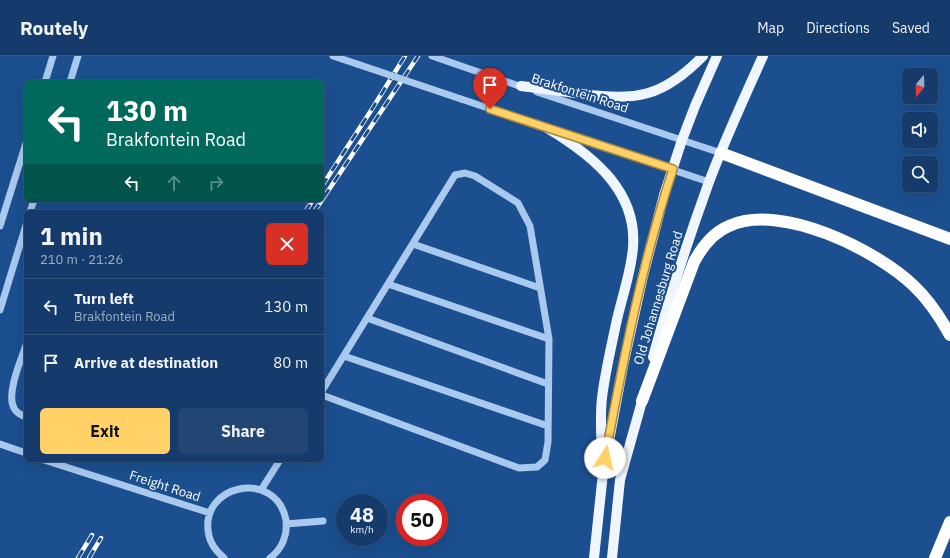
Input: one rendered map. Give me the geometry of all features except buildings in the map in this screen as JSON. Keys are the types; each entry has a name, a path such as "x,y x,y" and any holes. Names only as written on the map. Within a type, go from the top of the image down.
{"highway":[{"path":"721,153 950,239"},
{"path":"642,401 694,262 700,251 720,230 729,225 742,222 768,220 791,222 828,234 870,255 896,272 915,287 931,305 950,335"},
{"path":"935,558 950,522"}],"main road":[{"path":"521,86 600,97 636,96 652,92 672,82 703,56"},
{"name":"Old Johannesburg Road","path":"594,558 603,473 622,366 643,276 664,195 682,140 717,56"},
{"name":"Old Johannesburg Road","path":"612,558 620,480 665,312 709,182 763,56"},
{"path":"547,128 579,149 605,171 615,184 625,202 632,227 632,256 612,344 602,399 603,473"}],"street":[{"path":"46,80 53,56"},
{"path":"71,80 78,56"},
{"path":"333,56 709,182"},
{"name":"Brakfontein Road","path":"432,56 721,153"},
{"path":"0,226 24,149"},
{"path":"324,387 455,174 465,173 475,176 518,203 530,226 548,339 548,442 545,460 537,467 519,468 324,396"},
{"path":"0,310 24,232"},
{"path":"413,244 540,288"},
{"path":"388,284 548,339"},
{"path":"367,318 548,384"},
{"path":"24,352 14,384 11,400 13,408 17,413 24,416"},
{"path":"344,356 548,426"},
{"path":"0,444 24,452"},
{"name":"Freight Road","path":"53,462 210,513"},
{"path":"261,490 279,462"},
{"name":"Freight Road","path":"224,558 214,548 210,540 208,522 210,513 220,498 227,493 244,487 261,490 269,494 276,500 285,515 286,524"},
{"path":"270,558 280,548 284,540 286,524 323,521"}],"railway":[{"path":"324,183 405,56"},
{"path":"324,197 418,56"},
{"path":"306,210 312,202"},
{"path":"315,210 321,202"},
{"path":"78,558 92,535"},
{"path":"89,558 101,538"}],"route":[{"path":"490,109 673,169 664,195 643,276 622,366 605,458"}]}
